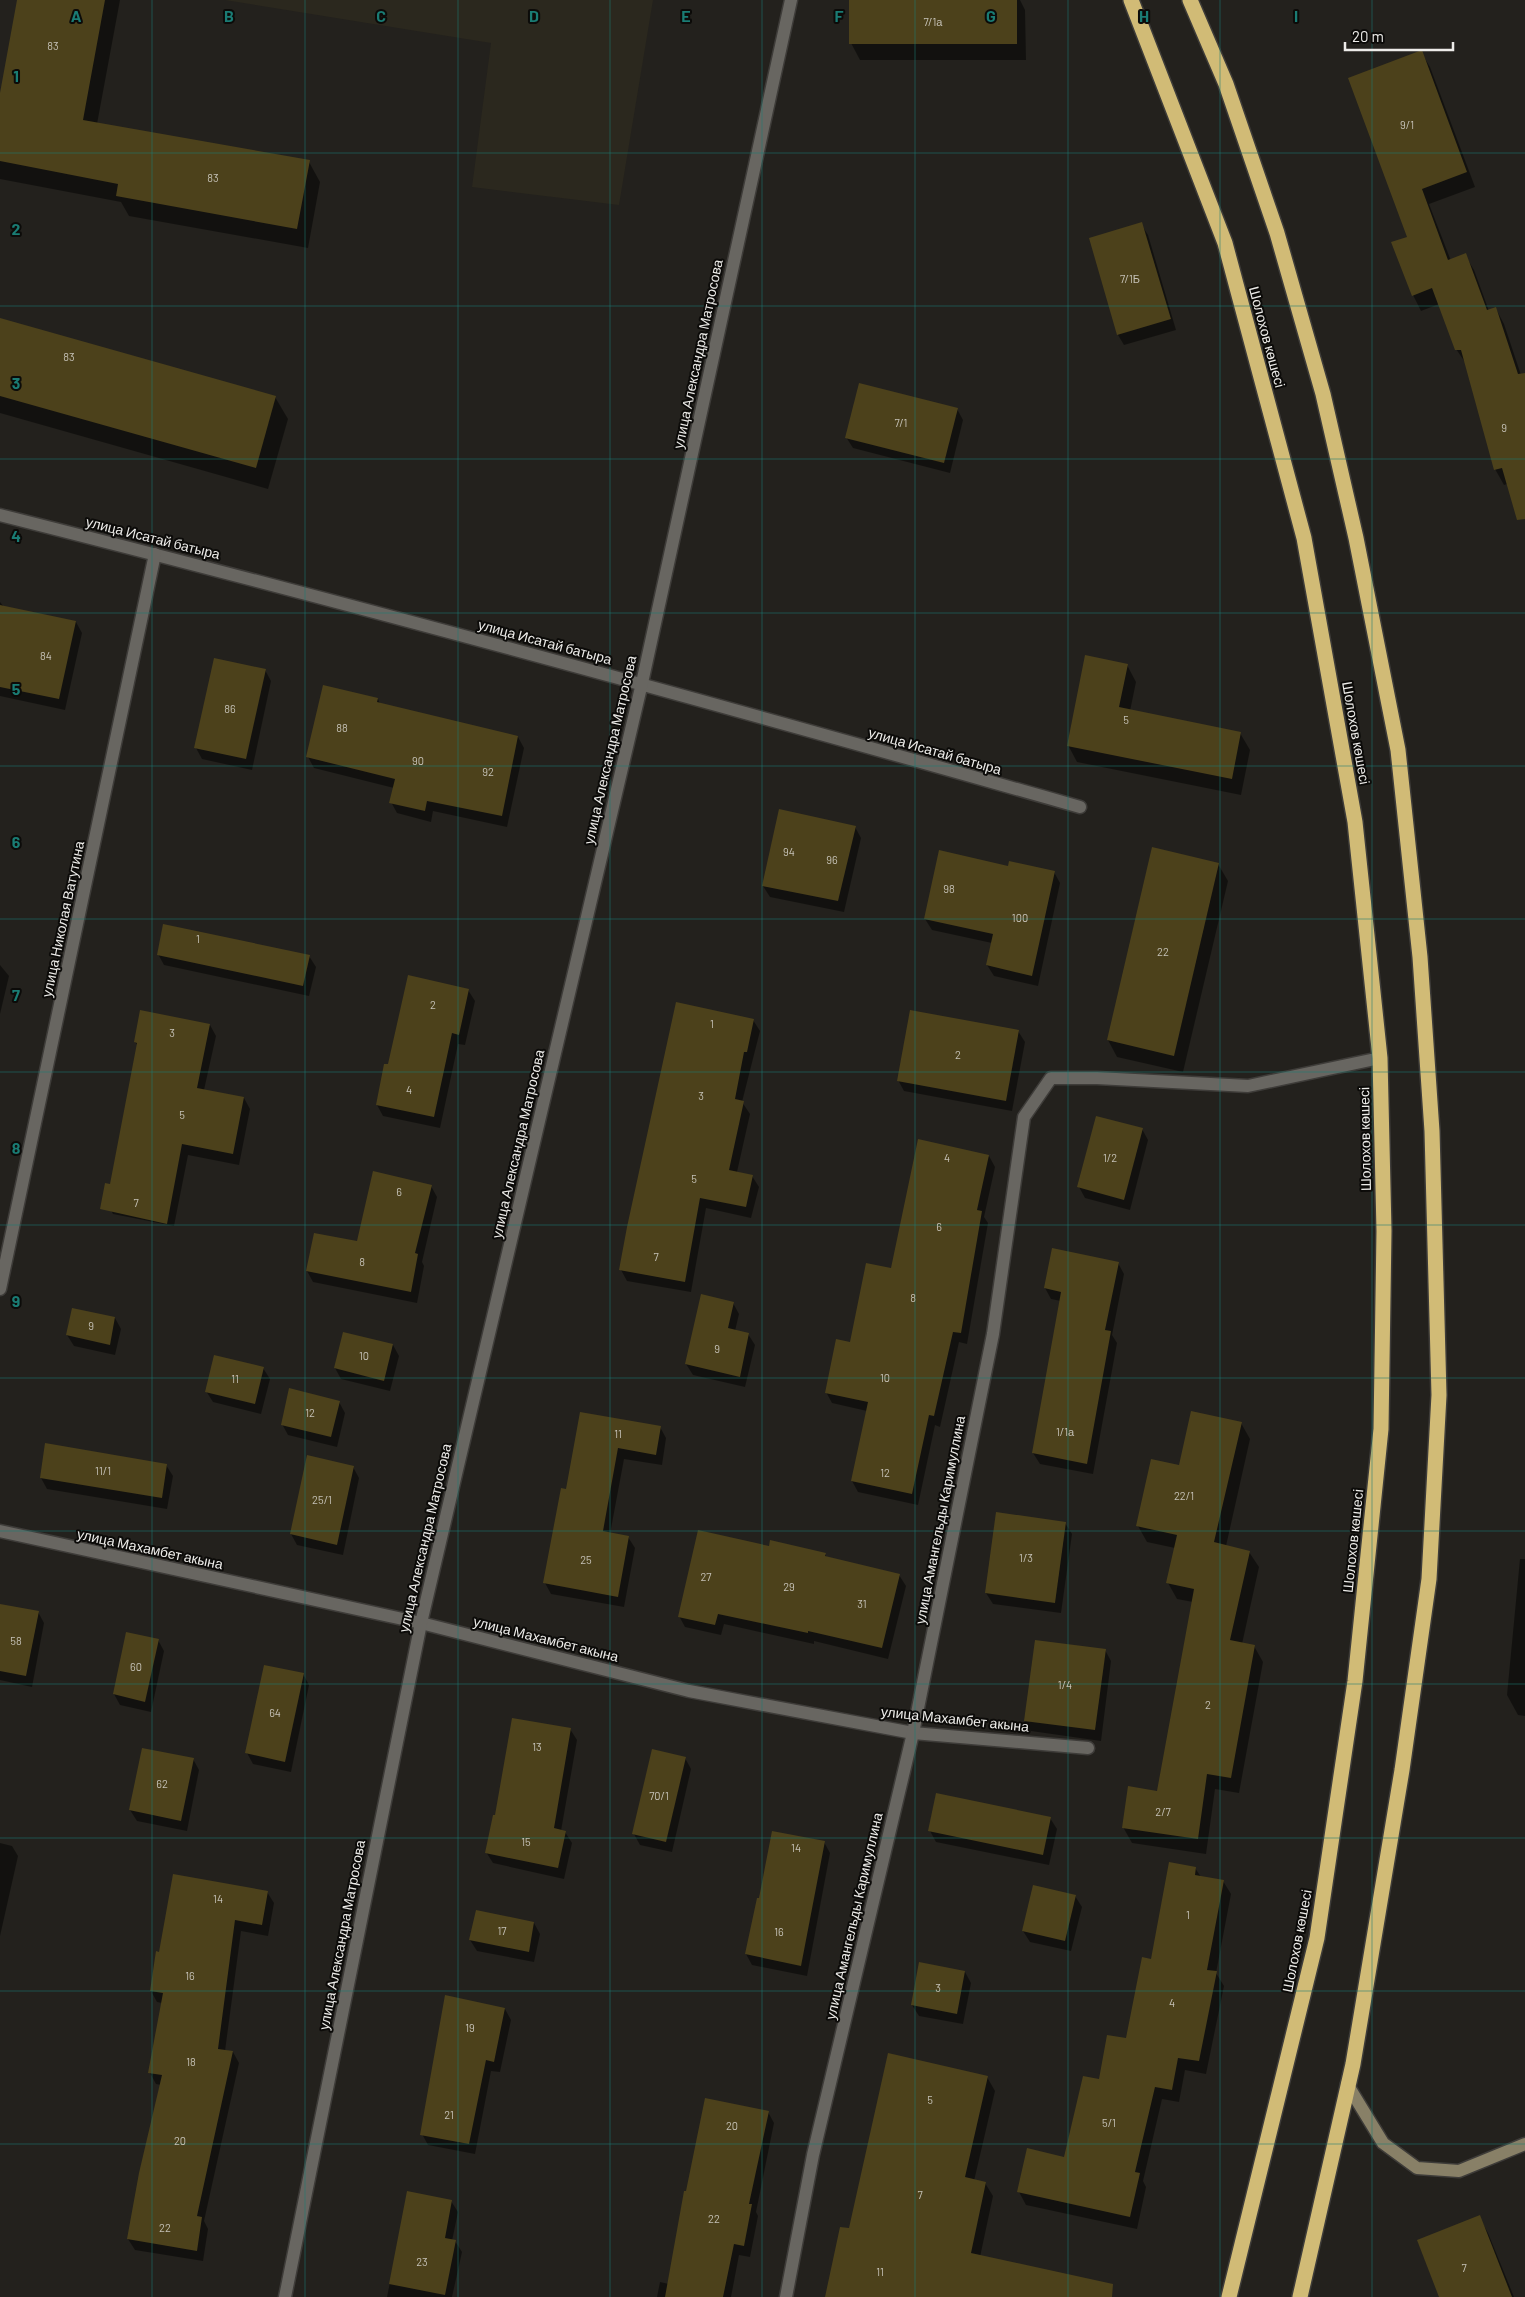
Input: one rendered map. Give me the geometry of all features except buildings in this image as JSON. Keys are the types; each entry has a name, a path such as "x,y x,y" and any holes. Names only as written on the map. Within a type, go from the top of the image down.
{"highway":[{"name":"Шолохов көшесі","path":"1131,0 1225,243 1304,538 1355,822 1380,1058 1384,1231 1382,1429 1355,1682 1317,1938 1229,2297"},
{"path":"1190,0 1226,84 1277,233 1323,394 1356,538 1398,750 1420,957 1432,1131 1440,1395 1429,1579 1402,1770 1353,2064 1300,2297"}],"street":[{"name":"улица Александра Матросова","path":"285,2297 421,1623 642,683 791,0"},
{"name":"улица Исатай батыра","path":"0,515 156,554 642,683 1080,807"},
{"name":"улица Николая Ватутина","path":"0,1289 156,554"},
{"name":"улица Амангельды Каримуллина","path":"786,2297 813,2155 913,1733 993,1334 1024,1117 1051,1078 1097,1078 1248,1086 1380,1058"},
{"name":"улица Махамбет акына","path":"0,1531 421,1623 689,1691 913,1733 1088,1748"},
{"path":"1347,2084 1383,2143 1417,2168 1459,2171 1525,2144"}],"shaded area":[{"path":"225,0 653,0 619,205 472,187 491,43"}]}
